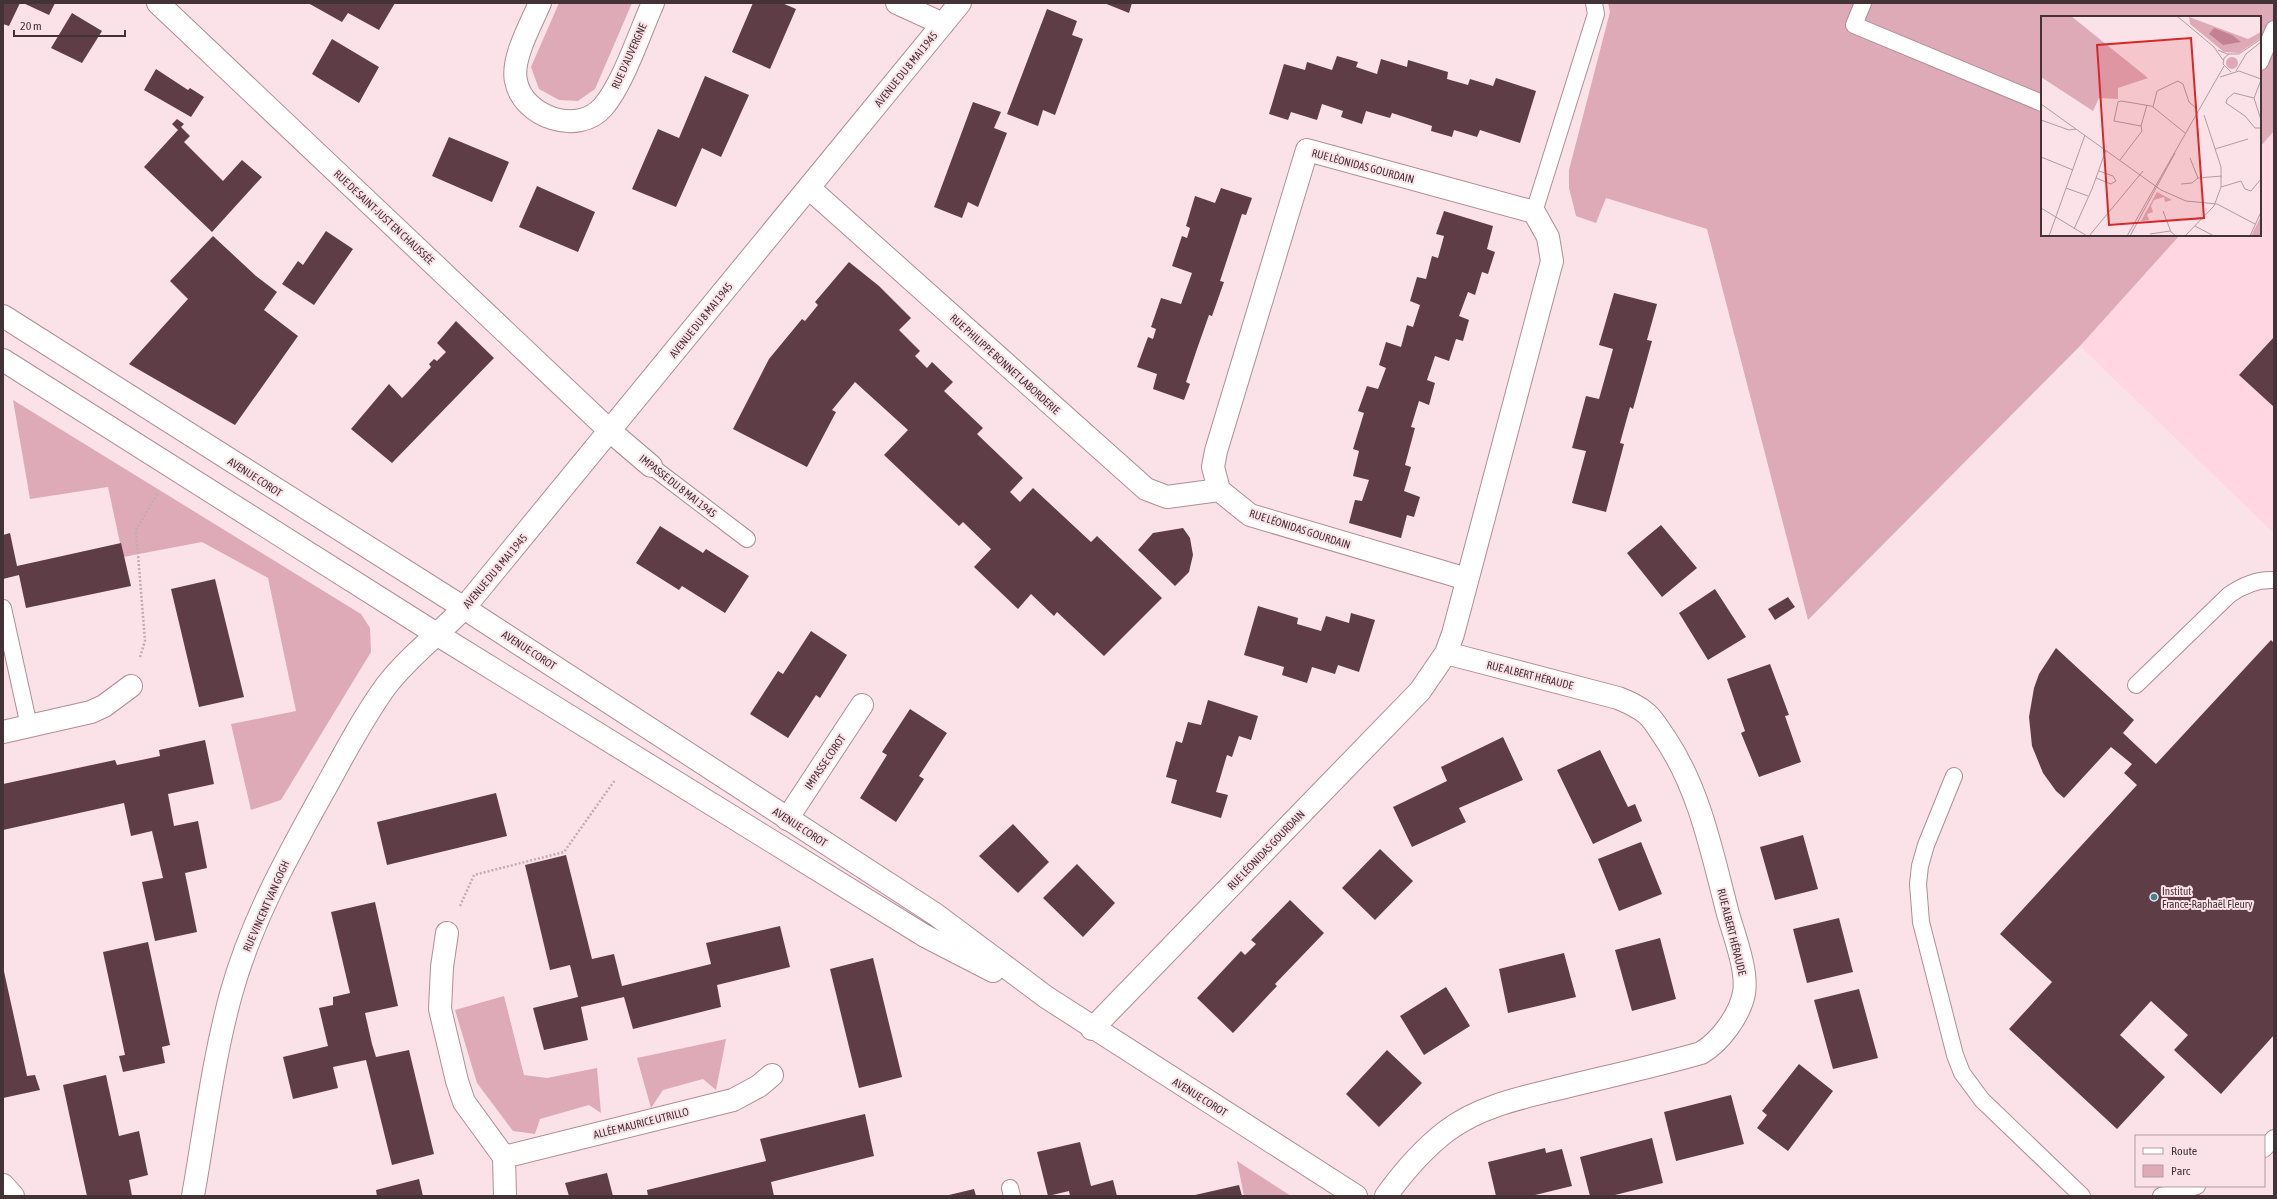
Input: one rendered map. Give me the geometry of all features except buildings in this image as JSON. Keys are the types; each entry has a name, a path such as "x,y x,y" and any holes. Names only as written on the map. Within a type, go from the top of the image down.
{"street":[{"name":"RUE DE SAINT-JUST EN CHAUSSÉE","path":"158,3 610,431"},
{"name":"RUE D'AUVERGNE","path":"540,3 516,62 516,80 522,95 533,109 550,118 570,121 587,119 602,108 614,91 653,3"},
{"path":"897,3 943,24"},
{"name":"AVENUE DU 8 MAI 1945","path":"438,634 464,608 960,3"},
{"name":"RUE LÉONIDAS GOURDAIN","path":"1092,1029 1420,692 1446,653 1467,579 1552,261 1548,237 1534,212 1307,150 1216,451 1213,468 1219,490 1250,515 1467,579"},
{"name":"RUE PHILIPPE BONNET LABORDERIE","path":"809,188 1146,489 1167,497 1219,490"},
{"name":"AVENUE COROT","path":"3,316 464,608 935,914 1046,998 1092,1029 1356,1196"},
{"name":"AVENUE COROT","path":"3,360 438,634 925,936 1046,998"},
{"name":"IMPASSE DU 8 MAI 1945","path":"610,431 651,466"},
{"name":"RUE VINCENT VAN GOGH","path":"194,1196 214,1070 228,1007 245,953 261,910 277,876 337,768 386,686 400,670 438,634"},
{"name":"RUE ALBERT HÉRAUDE","path":"1386,1196 1398,1180 1432,1143 1449,1129 1476,1114 1515,1099 1701,1053 1711,1048 1729,1026 1744,993 1742,965 1699,809 1678,758 1647,714 1618,698 1446,653"},
{"path":"3,732 91,712 104,706 131,686"},
{"name":"IMPASSE COROT","path":"787,819 862,705"},
{"path":"447,933 442,967 440,1009 457,1081 464,1102 504,1157 505,1196"},
{"name":"ALLÉE MAURICE UTRILLO","path":"504,1157 733,1100 758,1086 772,1075"},
{"path":"3,1185 13,1196"}],"lane":[{"path":"1534,212 1596,14 1594,3"},
{"path":"1863,3 1854,25 2041,103"},
{"path":"2261,60 2274,29"},
{"name":"IMPASSE DU 8 MAI 1945","path":"651,466 747,539"},
{"path":"2136,685 2229,595 2241,586 2253,582 2274,580"},
{"path":"3,608 29,726"},
{"path":"1954,776 1926,845 1920,866 1918,901 1921,922 1955,1055 1962,1073 1975,1092 2082,1196"},
{"path":"2265,1148 2274,1138"},
{"path":"2161,1196 2193,1187"}],"path":[{"path":"131,686 145,641 136,530 173,468"},
{"path":"447,933 474,875 564,852 632,755"}],"shaded area":[{"path":"2274,131 2274,533 2080,346 2179,236 2261,236 2261,146"}],"green space":[{"path":"559,3 632,3 595,89 578,101 559,100 539,89 531,67"},
{"path":"1608,3 2274,3 2274,131 2261,146 2261,16 2041,16 2041,236 2179,236 2080,346 1808,620 1707,229 1606,198 1596,223 1576,216 1569,188 1569,170 1610,12"},
{"path":"13,400 361,614 370,628 371,652 281,800 251,810 231,724 296,711 268,578 202,542 123,557 108,487 30,499"},
{"path":"504,996 524,1075 547,1078 597,1068 601,1113 589,1105 540,1119 535,1134 513,1131 477,1083 455,1010"},
{"path":"726,1039 716,1090 703,1079 663,1090 651,1108 637,1058"},
{"path":"1237,1161 1291,1196 1244,1196"}],"place":[{"name":"Institut France-Raphaël Fleury","path":"2154,897"}]}
